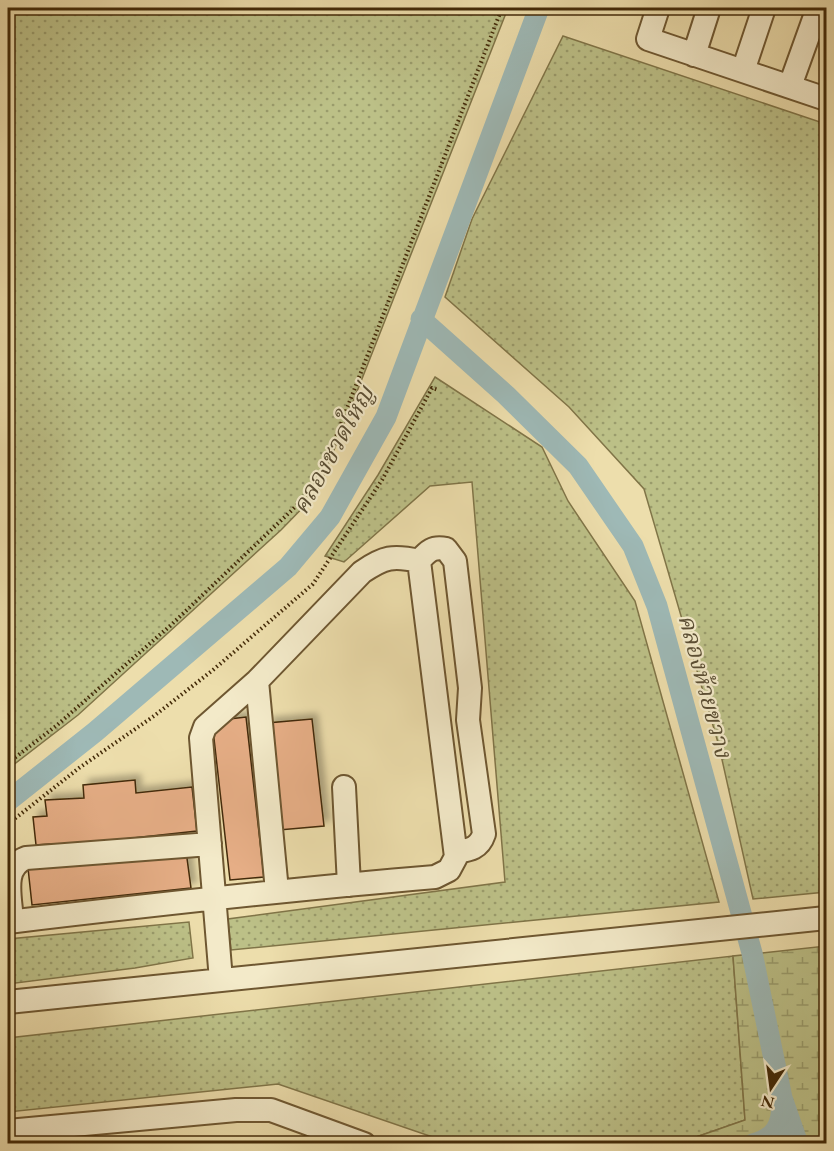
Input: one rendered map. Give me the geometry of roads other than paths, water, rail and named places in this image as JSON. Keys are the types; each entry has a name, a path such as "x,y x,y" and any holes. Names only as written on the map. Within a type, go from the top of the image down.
{"lane":[{"path":"658,8 648,39 826,99"},
{"path":"693,55 709,8"},
{"path":"743,71 764,8"},
{"path":"790,86 818,8"},
{"path":"210,844 26,858 16,861 9,871 10,921 277,891 435,877 449,870 456,858 456,852 419,561 428,551 437,547 446,549 455,561 470,687 468,720 484,834 481,843 473,849 456,852"},
{"path":"221,980 201,738 205,727 257,681 362,572 378,561 396,556 419,561"},
{"path":"257,681 277,891"},
{"path":"344,787 349,885"},
{"path":"8,1002 821,919"},
{"path":"8,1131 236,1110 271,1110 364,1143"}],"waterway":[{"name":"คลองชวดใหญ่","path":"8,801 95,732 288,567 330,517 386,417 539,8"},
{"name":"คลองห้วยขวาง","path":"421,319 506,395 578,466 633,546 657,606 752,953 782,1098 798,1144"},
{"path":"753,1144 767,1138 776,1130 781,1118 782,1103"}]}
